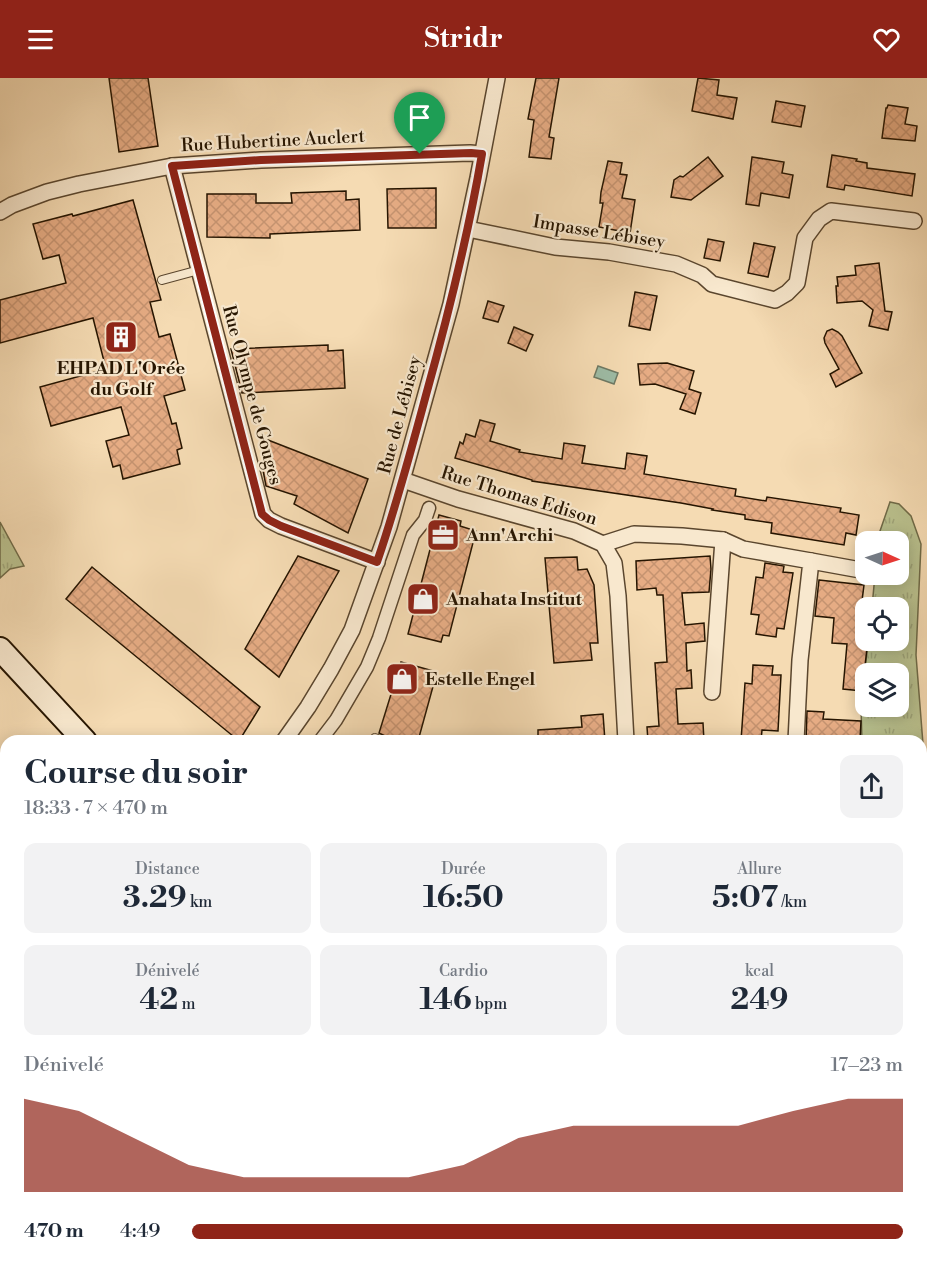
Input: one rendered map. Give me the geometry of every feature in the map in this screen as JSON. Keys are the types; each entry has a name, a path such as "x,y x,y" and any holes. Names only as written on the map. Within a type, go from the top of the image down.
{"main road":[{"path":"0,649 79,735"}],"street":[{"name":"Rue de Lébisey","path":"288,735 326,679 352,630 389,527 451,304 497,78"},
{"name":"Rue Hubertine Auclert","path":"0,212 47,192 172,166 361,156 482,154"},
{"name":"Rue Olympe de Gouges","path":"172,166 262,514 281,526 377,562"},
{"name":"Impasse Lébisey","path":"468,229 555,247 609,252 676,264 702,275 712,284 775,300 797,283 805,238 819,219 831,211 914,221"},
{"name":"Rue Thomas Edison","path":"403,480 458,499 574,531 603,544 614,563 626,735"},
{"path":"325,735 367,667 414,535 425,520 429,508"},
{"path":"603,544 634,534 723,540 743,549 855,569"},
{"path":"712,692 723,540"},
{"path":"796,735 800,660 811,561"}],"lane":[{"path":"162,280 199,270"}],"green space":[{"path":"890,502 899,504 911,516 921,544 916,655 922,735 862,735 861,717 909,717 909,663 866,663 867,651 909,651 909,597 873,597 874,585 909,585 909,531 880,531"},
{"path":"0,522 24,566 10,569 0,578"}],"shaded area":[{"path":"598,366 618,373 614,384 594,377"}],"building":[{"path":"109,78 148,78 158,146 119,152"},
{"path":"536,78 559,78 549,137 554,138 551,159 529,157 534,120 528,119"},
{"path":"698,78 719,80 717,95 737,98 733,119 692,111"},
{"path":"776,101 805,106 801,127 772,122"},
{"path":"888,105 908,108 905,124 917,126 915,141 882,138"},
{"path":"832,155 857,159 856,161 867,163 867,168 915,174 912,196 845,185 844,190 827,187"},
{"path":"708,157 723,176 691,200 671,197 674,180 680,176 683,177"},
{"path":"752,157 784,162 782,173 793,175 789,198 761,193 759,206 746,204"},
{"path":"608,161 622,163 620,174 627,175 622,198 635,200 630,233 599,227 603,203 600,203 601,192"},
{"path":"436,188 436,228 388,228 387,189"},
{"path":"346,191 346,200 359,199 360,230 270,234 270,238 207,237 207,194 256,194 256,203 292,203 291,193"},
{"name":"EHPAD L'Orée du Golf","path":"133,200 161,300 150,302 159,337 170,334 185,390 164,396 172,424 176,423 182,448 177,450 180,464 123,479 120,465 113,467 106,441 129,435 121,407 51,426 40,387 106,369 93,318 0,343 0,300 66,283 59,255 43,259 33,224"},
{"path":"708,239 724,242 720,261 704,258"},
{"path":"754,243 775,247 768,277 748,273"},
{"path":"879,263 885,311 892,312 888,330 869,326 873,310 862,301 837,303 837,277 856,275 855,266"},
{"path":"635,292 657,296 650,330 629,326"},
{"path":"488,301 504,306 498,322 483,318"},
{"path":"514,327 533,335 526,351 508,343"},
{"path":"832,329 842,336 862,373 836,387 830,374 839,369 824,338 827,331"},
{"path":"328,345 328,351 343,350 345,388 242,393 231,349"},
{"path":"667,363 694,371 689,389 701,393 695,414 680,409 686,394 655,384 640,385 638,364"},
{"path":"480,420 495,424 490,441 520,450 519,452 562,459 564,443 585,446 582,463 625,469 627,453 647,456 644,474 736,489 735,496 766,501 767,497 841,508 840,512 859,515 857,531 855,535 846,533 844,545 771,533 772,523 745,519 745,515 532,481 455,458 460,442 463,444 466,434 475,437"},
{"path":"268,440 368,479 348,533 294,504 297,496 266,486 262,465"},
{"path":"439,515 461,521 460,526 476,531 449,636 443,635 441,642 408,634"},
{"path":"298,556 339,571 279,677 245,649"},
{"path":"710,556 709,592 682,593 685,625 704,623 705,641 686,643 687,671 691,670 692,688 676,689 678,724 703,723 704,735 648,735 647,727 659,726 655,663 667,662 663,595 657,595 656,588 637,590 636,561"},
{"path":"577,557 578,570 587,569 594,585 598,643 590,643 592,660 554,663 545,558"},
{"path":"765,563 784,566 783,572 793,573 784,629 777,628 776,637 756,634 759,615 751,614 756,577 763,578"},
{"path":"92,567 260,707 243,735 232,735 66,599"},
{"path":"819,580 864,585 862,597 855,597 855,651 867,651 865,663 855,663 855,690 843,689 847,644 832,643 834,618 815,616"},
{"path":"401,662 437,672 420,735 383,735 379,733"},
{"path":"753,665 773,666 772,675 781,675 778,731 762,730 762,735 741,735 745,683 752,684"},
{"path":"807,711 824,712 823,719 861,721 860,735 806,735"},
{"path":"603,714 605,735 538,735 538,730 582,727 581,716"}],"place":[{"name":"EHPAD L'Orée du Golf","path":"121,337"},
{"name":"Ann'Archi","path":"443,535"},
{"name":"Anahata Institut","path":"423,599"},
{"name":"Estelle Engel","path":"402,679"}],"route":[{"path":"420,154 482,154 451,304 414,442 377,562 281,526 262,514 172,166 420,154"}]}
